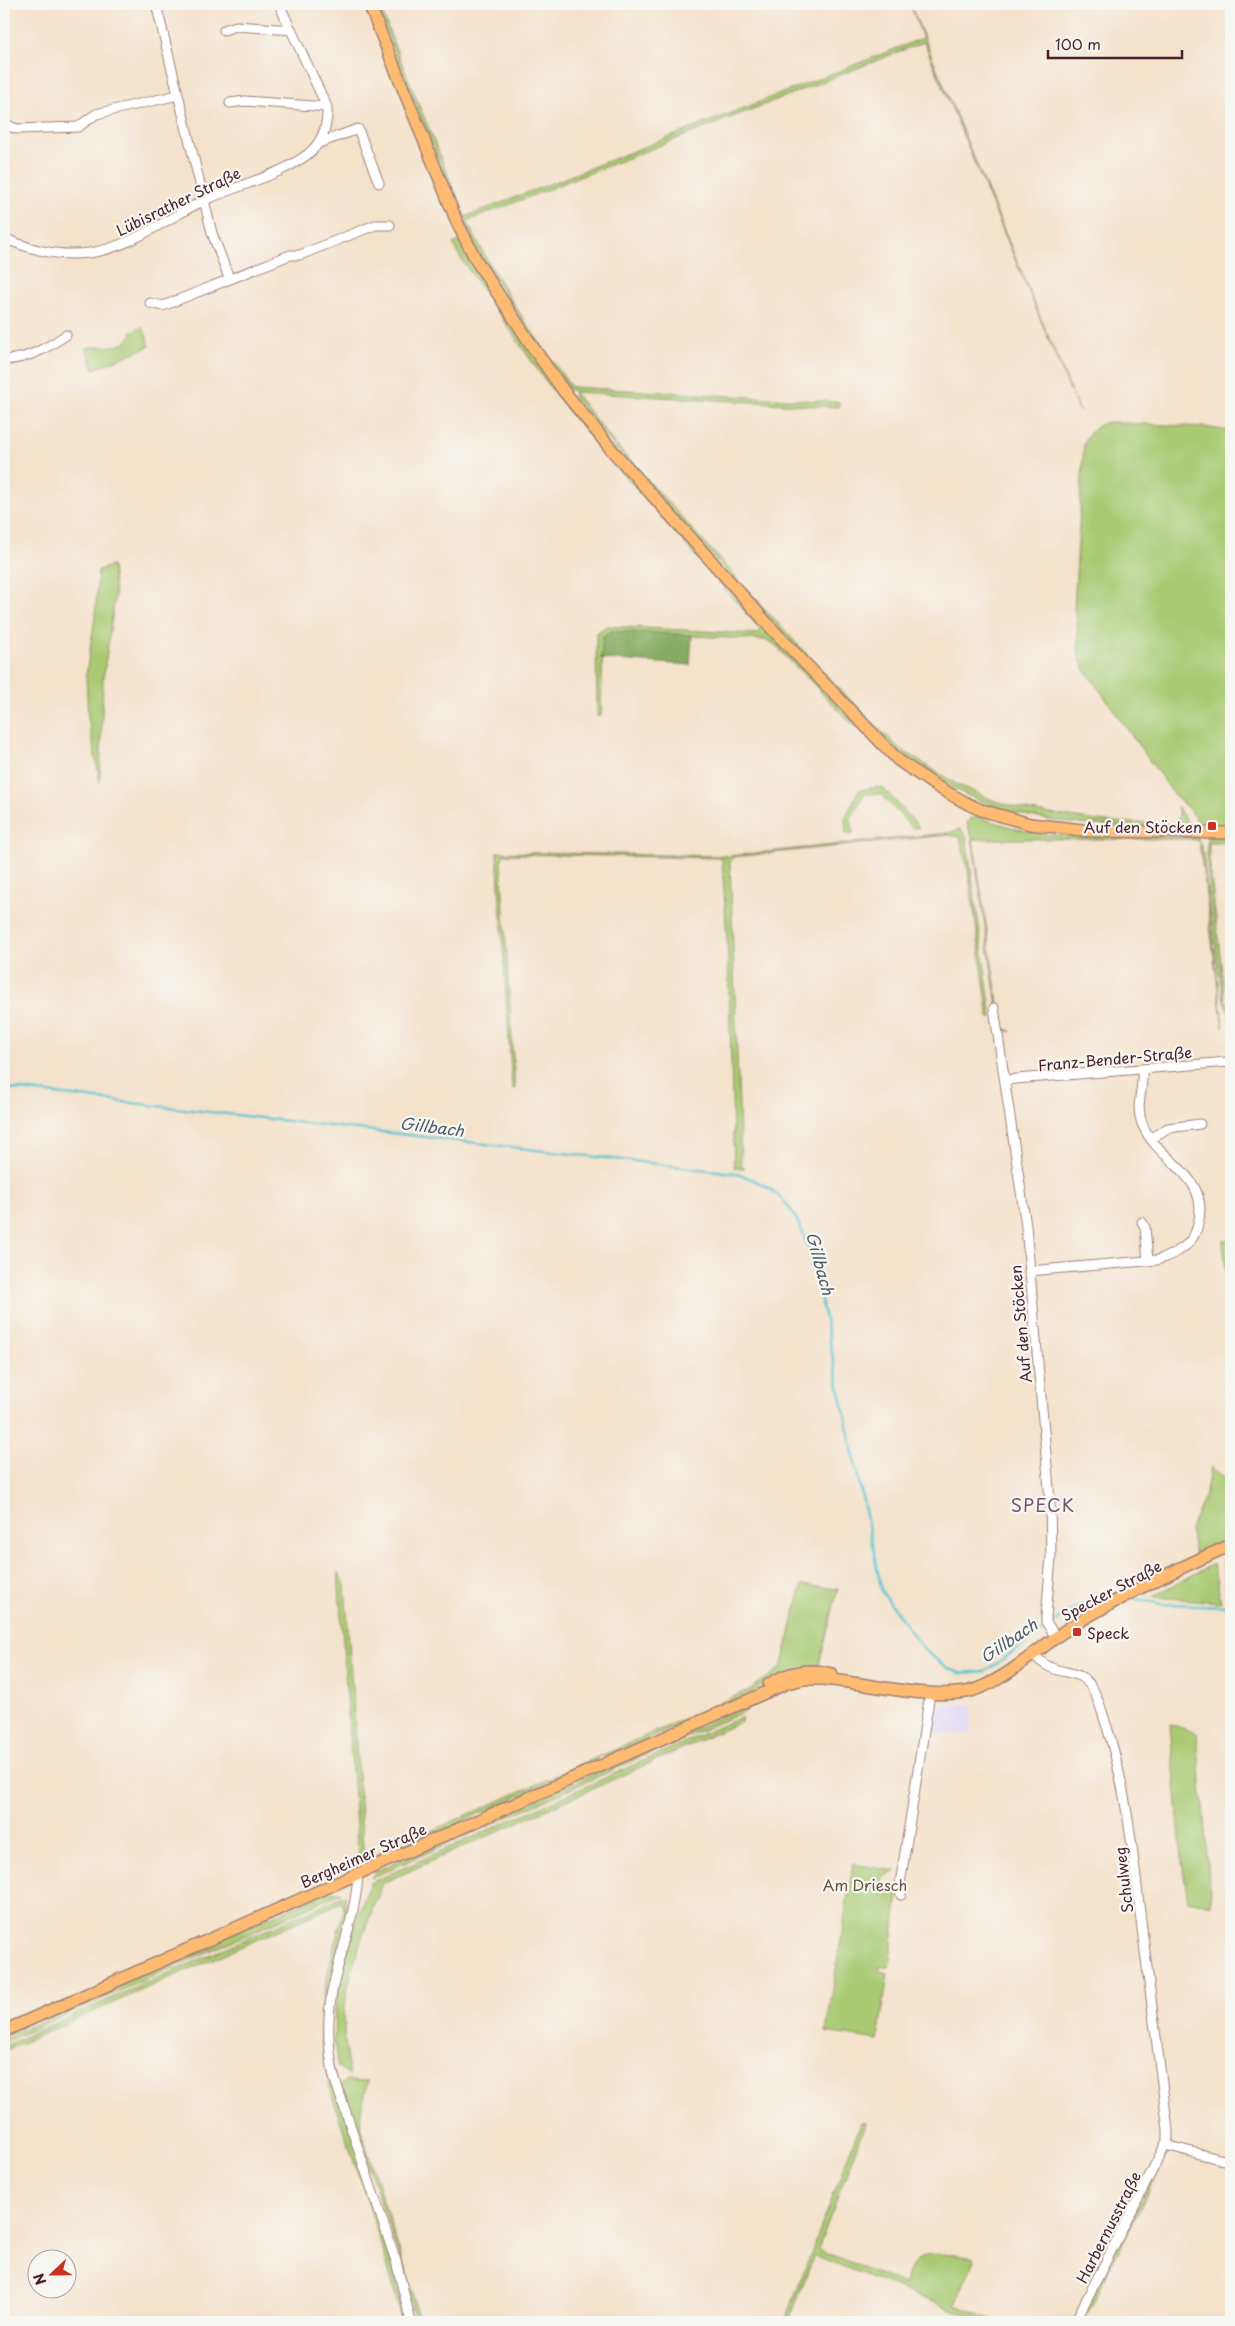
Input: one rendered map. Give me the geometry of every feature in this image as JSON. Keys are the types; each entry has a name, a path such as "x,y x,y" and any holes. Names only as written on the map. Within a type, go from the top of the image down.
{"main road":[{"path":"369,4 460,229 476,260 534,349 568,397 611,449 774,631 892,754 922,777 954,797 981,810 1030,824 1091,831 1231,833"},
{"name":"Specker Straße","path":"1213,1553 1231,1538"},
{"name":"Specker Straße","path":"735,1705 787,1683 804,1679 857,1682 930,1693 956,1693 980,1688 1056,1637 1136,1592 1231,1545"},
{"name":"Bergheimer Straße","path":"4,2031 735,1705"}],"street":[{"path":"156,4 212,233 229,278"},
{"path":"279,4 327,107 327,124 319,143"},
{"path":"224,30 236,26 292,30"},
{"path":"4,120 9,126 17,129 78,127 96,114 178,95"},
{"path":"230,103 246,101 327,107"},
{"path":"319,143 358,129 379,182"},
{"name":"Lübisrather Straße","path":"4,238 26,248 46,253 70,255 90,253 137,237 204,200 297,162 319,143"},
{"path":"150,303 163,306 290,255 300,255 375,225 390,225"},
{"path":"4,360 21,358 41,351 66,335"},
{"name":"Auf den Stöcken","path":"994,1008 1026,1226 1050,1500 1051,1557 1046,1622 1056,1637"},
{"name":"Franz-Bender-Straße","path":"1004,1080 1228,1062"},
{"path":"1029,1271 1148,1261 1170,1256 1183,1248 1196,1231 1200,1213 1199,1199 1192,1182 1151,1138 1142,1124 1139,1108 1143,1081 1142,1070"},
{"path":"1151,1138 1168,1128 1200,1124"},
{"path":"1142,1222 1145,1227 1148,1261"},
{"name":"Schulweg","path":"1033,1653 1043,1666 1078,1676 1089,1683 1098,1700 1118,1766 1134,1858 1168,2130 1165,2145"},
{"path":"901,1895 900,1884 930,1693"},
{"path":"358,1874 354,1906 332,1992 329,2024 330,2050 337,2086 396,2261 411,2322"},
{"path":"1165,2145 1231,2162"},
{"name":"Harbernusstraße","path":"1076,2322 1165,2145"}],"shaded area":[{"path":"973,1704 970,1734 931,1732 935,1710 938,1707"}],"green space":[{"path":"375,4 379,4 465,217 923,38 910,4 1079,411 924,42 467,221 502,285 571,387 839,402 839,407 574,392 568,389 554,369 481,258 463,222 465,218 460,216"},
{"path":"460,241 543,369 859,726 856,728 773,643 764,640 612,631 603,636 601,716 597,716 596,633 607,626 758,634 761,630 574,418 539,372 462,260 453,244"},
{"path":"143,327 150,346 94,369 86,348 124,343 129,339 132,332"},
{"path":"574,392 614,443 817,666 900,749 958,785 995,801 1030,811 1104,822 1172,824 1177,822 1179,815 1177,806 1187,822 1182,828 1138,827 1060,821 1024,815 990,804 956,789 921,768 885,741 687,529 573,397"},
{"path":"1109,422 1202,427 1231,431 1231,828 1205,827 1200,825 1190,810 1175,796 1083,667 1080,660 1074,609 1084,443 1094,429"},
{"path":"112,566 115,596 103,679 100,782 88,717 86,675 95,618 98,570"},
{"path":"612,631 692,635 690,665 601,659 603,636"},
{"path":"876,787 884,789 919,827 912,828 881,794 864,794 851,819 853,833 846,834 845,818 859,790"},
{"path":"978,817 1017,829 1050,835 1197,837 1202,846 1223,1027 1199,841 1189,839 973,839 1000,1017 1003,1028 1011,1031 1001,1032 972,838 967,823 970,818"},
{"path":"960,829 966,835 992,1018 989,1018 968,869 960,837 948,835 733,857 730,863 741,1164 744,1168 734,1167 728,956 722,858 504,854 501,861 515,1089 512,1088 497,852 728,856 948,833"},
{"path":"1208,837 1231,837 1231,843 1209,843 1209,858 1225,1000 1227,1003 1231,1003 1231,1017 1226,1006 1218,966 1206,854"},
{"path":"1223,1241 1231,1241 1231,1294 1228,1294"},
{"path":"1211,1467 1231,1483 1231,1534 1205,1552 1195,1555 1190,1529 1204,1499"},
{"path":"1231,1554 1231,1601 1227,1600 1223,1562"},
{"path":"1213,1564 1221,1602 1152,1597"},
{"path":"338,1572 345,1585 363,1848 368,1859 598,1757 596,1762 364,1865 359,1860 358,1855"},
{"path":"802,1585 838,1589 818,1669 767,1681 753,1692 606,1758 602,1755 749,1690 781,1668"},
{"path":"779,1691 747,1710 371,1878 376,1871"},
{"path":"741,1717 741,1722 383,1883 356,1955 347,1992 344,2030 349,2075 338,2067 335,2020 341,1974 354,1928 370,1883"},
{"path":"1170,1724 1197,1733 1211,1905 1188,1900 1182,1862"},
{"name":"Am Driesch","path":"853,1864 896,1871 882,1877 880,1891 898,1894 889,1967 879,1967 879,1970 888,1973 878,2040 826,2032"},
{"path":"332,1891 341,1893 4,2042 4,2036 35,2024 195,1948"},
{"path":"345,1895 347,1913 328,1989 325,2045 392,2262 406,2322 402,2322 380,2240 326,2073 322,2043 322,2009 327,1975 344,1909 342,1902 4,2051 4,2046"},
{"path":"347,2080 368,2081 360,2116 362,2135 411,2287 419,2322 415,2322 401,2262 341,2085"},
{"path":"861,2122 866,2122 818,2249 905,2285 909,2270 921,2258 929,2255 948,2254 975,2258 955,2305 998,2322 984,2322 814,2255 789,2322 785,2322"},
{"path":"1174,2150 1231,2166 1174,2152 1167,2154 1083,2322 1078,2322 1165,2153"}],"waterway":[{"name":"Gillbach","path":"4,1088 734,1173 752,1179 767,1187 788,1206 803,1232 814,1266 882,1592 924,1650 949,1669 961,1673 986,1671 1047,1628"},
{"name":"Gillbach","path":"1051,1625 1093,1598 1102,1594 1118,1594"},
{"name":"Gillbach","path":"1131,1598 1162,1604 1231,1606"}],"place":[{"name":"Auf den Stöcken","path":"1212,826"},
{"name":"Speck","path":"1077,1632"}],"district":[{"name":"SPECK","path":"1043,1504"}]}
